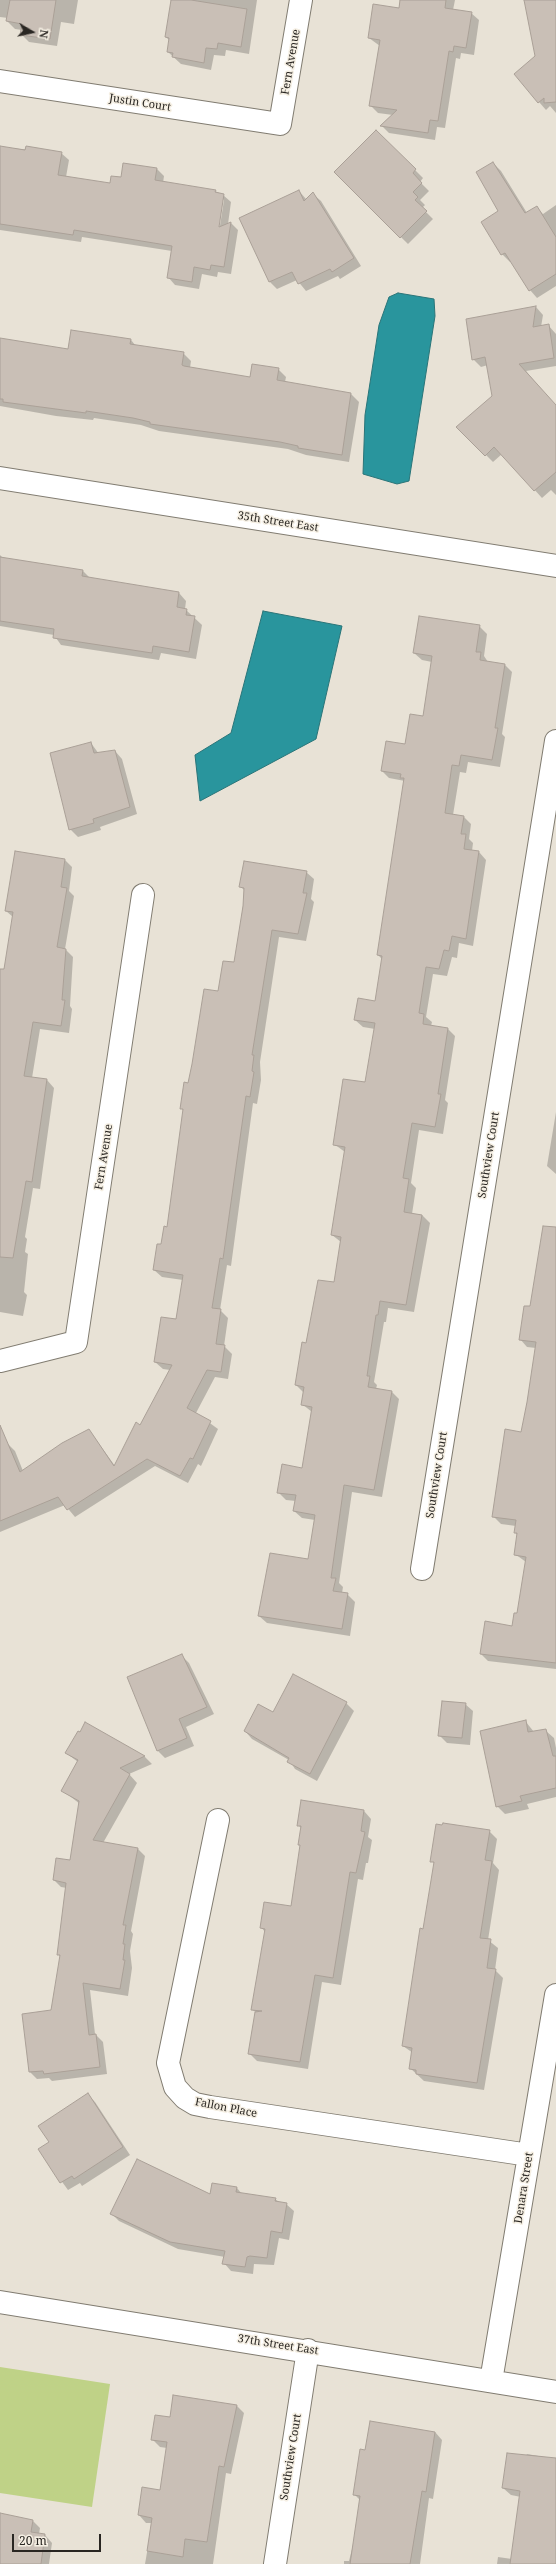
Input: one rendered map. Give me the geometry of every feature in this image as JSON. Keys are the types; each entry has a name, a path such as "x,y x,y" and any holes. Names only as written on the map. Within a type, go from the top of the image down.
{"street":[{"name":"Fern Avenue","path":"280,124 301,0"},
{"name":"Justin Court","path":"0,81 280,124"},
{"name":"35th Street East","path":"0,478 556,566"},
{"name":"Southview Court","path":"422,1569 550,812 556,741"},
{"name":"Fern Avenue","path":"0,1361 76,1342 143,895"},
{"name":"Fallon Place","path":"218,1820 168,2063 175,2087 184,2098 195,2104 210,2107 529,2155"},
{"name":"Denara Street","path":"492,2381 556,1995"},
{"name":"37th Street East","path":"0,2302 308,2350 556,2392"},
{"name":"Southview Court","path":"275,2564 308,2350"}],"green space":[{"path":"0,2367 110,2384 92,2507 0,2493"}],"water":[{"path":"398,293 434,299 435,316 409,481 397,484 363,474 365,415 379,325 389,297"},
{"path":"263,611 342,626 316,739 200,801 195,755 231,733"}],"building":[{"path":"10,0 56,0 50,39 20,35 22,24 6,21"},
{"path":"171,0 191,0 247,9 241,47 218,43 217,49 206,48 204,63 172,57 173,53 167,52 169,38 165,37"},
{"path":"400,0 446,0 445,8 472,12 466,48 454,46 453,52 449,51 438,121 430,120 428,133 380,126 397,110 369,106 380,40 368,38 373,4 399,8"},
{"path":"524,0 556,0 556,102 544,103 544,98 538,103 514,74 535,56"},
{"path":"376,130 416,169 413,173 422,183 413,192 418,197 415,200 427,211 400,238 334,172"},
{"path":"0,146 25,150 26,146 62,152 58,175 110,183 111,176 121,177 123,163 157,168 155,180 216,190 215,192 224,194 219,227 231,222 224,267 211,265 210,270 194,267 192,282 167,278 172,246 74,230 73,235 0,224"},
{"path":"493,162 525,213 537,206 556,237 556,274 529,291 505,253 501,255 481,222 498,211 476,172"},
{"path":"299,190 304,201 313,192 354,258 332,272 330,269 298,284 292,272 269,282 239,218"},
{"path":"536,306 533,327 549,324 554,358 519,364 556,405 556,472 534,491 494,447 485,456 456,427 492,396 485,357 472,360 466,319"},
{"path":"71,330 131,339 130,344 184,352 182,365 184,366 250,377 252,364 279,368 277,380 351,393 342,455 298,448 298,446 280,442 150,424 150,422 133,418 86,411 86,413 3,402 3,399 0,399 0,338 68,349"},
{"path":"0,557 83,570 82,576 179,592 177,607 187,609 186,615 195,616 189,652 153,646 152,653 53,638 54,629 0,621"},
{"path":"419,616 480,625 476,652 481,652 480,660 505,664 495,728 498,728 492,760 461,755 459,766 452,765 445,813 464,816 461,834 466,834 464,849 479,851 466,939 452,936 449,951 444,950 439,969 426,967 419,1013 424,1014 423,1024 448,1028 438,1094 441,1094 435,1127 412,1123 403,1178 409,1179 404,1212 422,1215 406,1305 380,1301 378,1315 376,1315 367,1376 370,1376 368,1387 392,1391 374,1490 344,1485 331,1578 336,1578 333,1591 348,1593 342,1629 258,1616 270,1553 308,1559 315,1515 293,1511 296,1495 277,1493 282,1464 302,1468 312,1407 301,1405 304,1387 295,1385 302,1342 306,1343 318,1280 334,1282 341,1237 331,1235 345,1147 333,1145 343,1079 365,1082 375,1023 354,1020 358,998 375,1001 382,956 377,955 404,778 400,778 401,774 381,771 386,741 405,744 410,714 423,716 432,656 413,653"},
{"path":"91,742 94,753 115,750 130,807 93,819 94,823 69,830 50,753"},
{"path":"15,851 65,859 61,887 67,888 57,947 66,949 62,1000 65,1000 61,1026 33,1022 24,1076 47,1079 32,1182 26,1181 13,1258 0,1257 0,969 4,969 13,912 5,911"},
{"path":"244,861 307,871 303,893 307,893 298,934 272,930 252,1055 254,1055 252,1071 254,1072 250,1097 246,1096 223,1259 220,1258 212,1308 221,1309 216,1344 225,1345 221,1372 207,1370 187,1408 211,1421 193,1459 190,1458 180,1476 147,1459 67,1510 58,1497 0,1521 0,1425 20,1472 62,1443 89,1429 114,1466 136,1422 140,1425 172,1365 154,1362 161,1317 176,1319 183,1275 153,1270 157,1244 161,1244 164,1226 167,1227 183,1109 180,1109 184,1082 188,1083 204,989 218,991 223,961 234,962 243,906 244,888 239,887"},
{"path":"543,1226 556,1227 556,1663 480,1654 485,1621 512,1626 514,1613 517,1613 526,1557 514,1555 517,1533 514,1533 516,1520 492,1517 505,1429 521,1432 527,1402 536,1342 519,1340 524,1306 530,1306"},
{"path":"182,1654 207,1707 179,1719 187,1738 157,1751 127,1677"},
{"path":"293,1674 347,1702 310,1774 287,1762 289,1758 244,1731 258,1704 273,1712"},
{"path":"442,1701 466,1703 462,1738 438,1736"},
{"path":"526,1720 528,1732 546,1729 553,1756 556,1756 556,1788 520,1796 522,1801 496,1807 480,1731"},
{"path":"85,1722 145,1756 120,1768 130,1774 93,1840 138,1848 123,1925 126,1925 123,1944 125,1944 123,1960 125,1960 120,1989 83,1983 89,2035 96,2034 100,2067 44,2074 43,2071 29,2072 22,2014 51,2010 60,1955 57,1955 66,1883 53,1880 56,1858 70,1860 79,1801 61,1791 78,1760 65,1753 78,1731 80,1732"},
{"path":"301,1800 364,1810 361,1831 365,1832 356,1873 350,1872 333,1978 315,1975 300,2062 248,2054 255,2012 262,2011 251,2010 265,1929 260,1928 264,1902 291,1906 300,1845 298,1845 301,1826 297,1826"},
{"path":"443,1823 490,1830 485,1860 492,1861 480,1938 491,1939 487,1968 496,1969 477,2083 416,2074 416,2070 409,2069 412,2048 402,2046 420,1928 423,1929 434,1862 430,1862 436,1824 442,1825"},
{"path":"88,2093 123,2147 74,2179 72,2176 60,2183 38,2149 49,2142 38,2126"},
{"path":"137,2159 210,2194 212,2183 237,2187 236,2192 276,2198 275,2201 287,2203 282,2233 271,2231 267,2258 247,2257 245,2267 222,2264 225,2251 170,2242 110,2214"},
{"path":"173,2395 237,2405 224,2467 219,2466 207,2542 185,2539 183,2557 147,2551 152,2518 138,2515 142,2487 160,2490 167,2442 151,2440 155,2415 170,2417"},
{"path":"370,2421 435,2432 426,2492 422,2491 410,2564 350,2564 360,2496 353,2495 360,2449 365,2450"},
{"path":"507,2453 556,2458 556,2564 510,2564 520,2491 502,2488"},
{"path":"0,2513 33,2520 31,2532 45,2534 41,2564 0,2564"}]}
